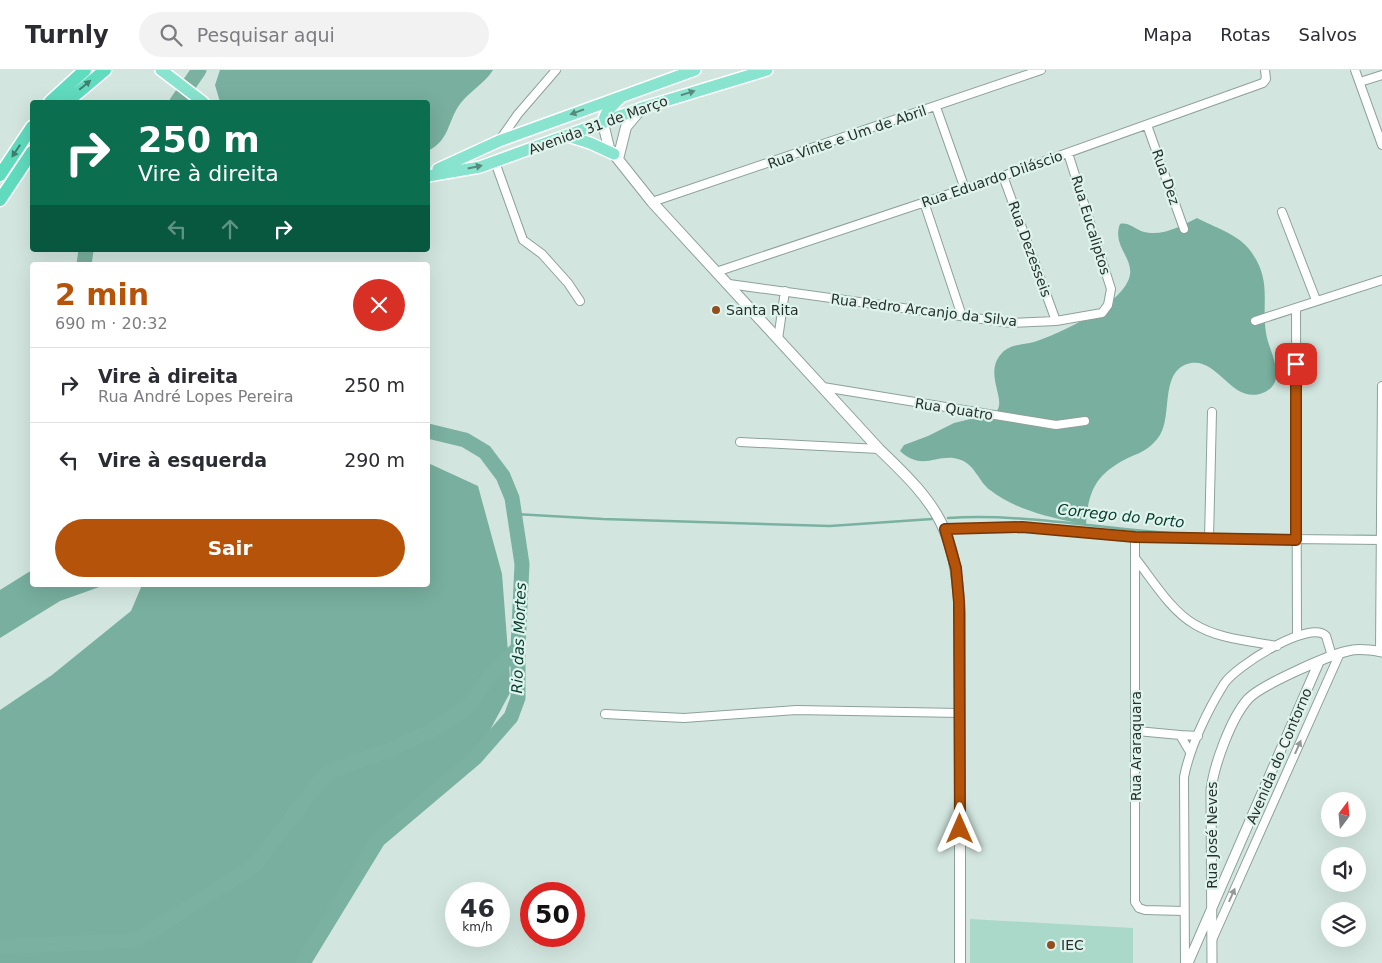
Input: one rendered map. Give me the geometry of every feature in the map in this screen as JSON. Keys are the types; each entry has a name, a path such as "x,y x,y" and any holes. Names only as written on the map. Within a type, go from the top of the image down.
{"highway":[{"path":"69,100 105,70"},
{"path":"52,100 80,71"},
{"path":"0,175 30,129"},
{"path":"0,200 30,155"}],"main road":[{"path":"161,70 200,100"},
{"name":"Avenida 31 de Março","path":"430,175 499,160 642,108 767,70"},
{"name":"Avenida 31 de Março","path":"430,174 499,141 691,71"},
{"path":"623,95 610,107 604,116 603,123 604,134 616,156 652,202 879,449 923,493 945,529 956,568 958,592 960,963"},
{"path":"616,156 626,127 642,108"},
{"path":"552,121 563,138 590,143 616,156"},
{"path":"499,141 499,160"}],"street":[{"path":"499,141 518,114 556,70"},
{"path":"1015,70 1017,78"},
{"name":"Rua Vinte e Um de Abril","path":"652,202 1041,70"},
{"name":"Rua Eduardo Diláscio","path":"716,272 1004,176 1263,83 1266,79 1265,70"},
{"path":"1355,70 1382,145"},
{"path":"1360,82 1382,75"},
{"path":"936,107 964,189"},
{"name":"Rua Dez","path":"1147,125 1184,230"},
{"name":"Rua Eucaliptos","path":"1068,153 1111,289 1110,298"},
{"path":"499,160 523,240 542,254 568,283 580,301"},
{"name":"Rua Dezesseis","path":"1004,176 1056,321"},
{"path":"924,202 962,316"},
{"path":"1282,212 1316,300"},
{"path":"1255,321 1382,280"},
{"name":"Rua Pedro Arcanjo da Silva","path":"729,284 1010,323 1056,321 1102,313 1110,298"},
{"path":"778,339 785,291"},
{"path":"1296,308 1297,635"},
{"path":"1319,662 1350,650 1381,652 1382,386"},
{"name":"Rua Quatro","path":"823,387 1056,425 1085,421"},
{"path":"1209,536 1212,412"},
{"path":"740,442 879,449"},
{"path":"945,529 1022,527 1135,537 1382,537"},
{"name":"Rua Araraquara","path":"1135,537 1137,731 1135,902 1139,908 1145,910 1184,911"},
{"path":"1135,558 1174,606 1194,624 1234,638 1277,646"},
{"path":"1187,963 1184,911 1184,777 1190,752 1228,678 1244,664 1297,635 1316,631 1324,633 1336,654"},
{"path":"1212,940 1336,654"},
{"name":"Avenida do Contorno","path":"1187,963 1212,911 1319,662"},
{"name":"Rua José Neves","path":"1212,911 1211,790 1213,773 1219,755 1248,698 1259,690 1319,662"},
{"path":"605,714 684,718 796,710 960,713"},
{"path":"1137,731 1198,736"},
{"path":"1180,735 1190,752"},
{"name":"Avenida do Contorno","path":"1212,911 1212,963"}],"green space":[{"path":"220,70 493,70 460,104 444,136 430,150 430,100 219,100 215,85"},
{"path":"1197,218 1238,239 1249,249 1261,271 1265,291 1266,333 1276,373 1276,380 1272,387 1265,392 1254,395 1244,393 1201,363 1191,363 1181,367 1174,374 1171,383 1164,426 1160,435 1147,449 1109,469 1096,483 1089,501 1086,525 1036,513 1012,503 990,490 970,466 961,460 945,458 924,461 916,460 900,451 904,445 954,423 995,413 999,402 994,370 997,361 1005,350 1013,346 1034,342 1072,326 1100,309 1122,290 1128,281 1130,267 1119,240 1120,224 1148,233 1156,233 1170,230"},
{"path":"430,464 478,486 502,574 511,691 475,758 378,840 303,963 0,963 0,710 52,675 131,611 141,587 430,587"},
{"path":"30,571 30,587 99,587 60,601 0,638 0,590"},
{"name":"IEC","path":"970,919 1133,928 1133,963 970,963"}],"waterway":[{"name":"Rio das Mortes","path":"178,100 199,70"},
{"name":"Rio das Mortes","path":"84,262 86,252"},
{"name":"Rio das Mortes","path":"303,963 378,840 475,758 511,717 518,698 522,564 512,498 503,476 485,452 465,440 430,431"},
{"path":"515,514 603,519 830,526 932,519"},
{"name":"Corrego do Porto","path":"948,518 1008,518 1186,534"},
{"name":"Corrego do Porto","path":"1354,536 1381,536"},
{"path":"0,947 137,940 254,866 326,773 387,751 431,731 468,707 489,677 518,648"}],"place":[{"name":"Santa Rita","path":"716,310"},
{"name":"IEC","path":"1051,945"}],"route":[{"path":"960,829 959,602 956,568 945,529 1022,527 1135,537 1296,540 1296,364"}]}
